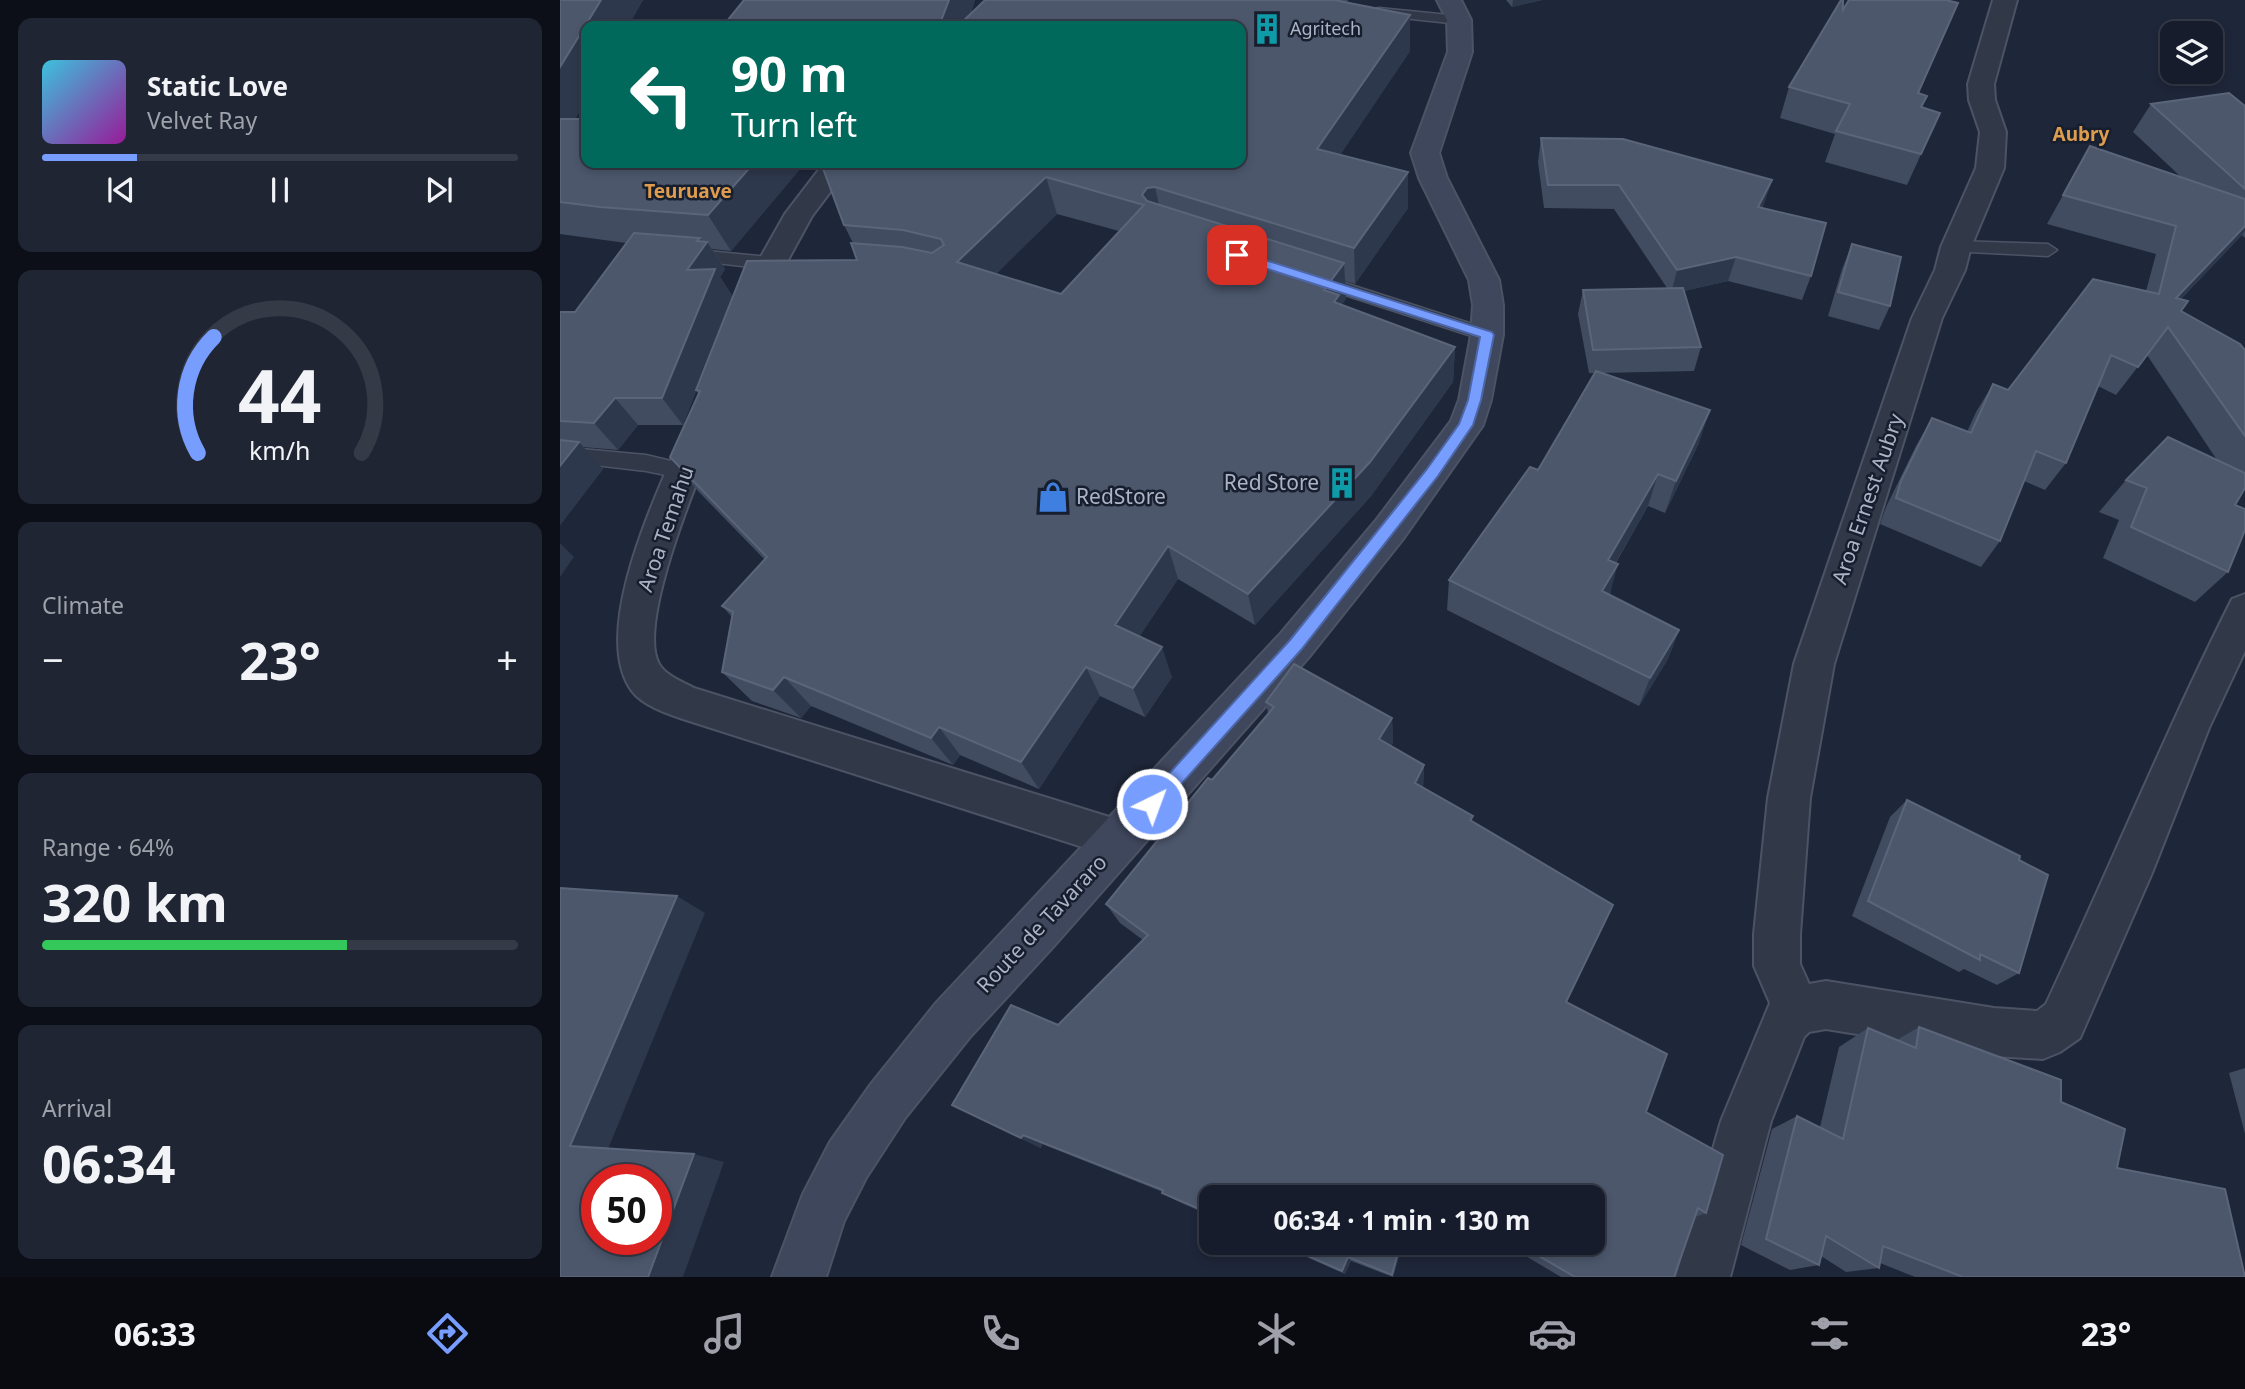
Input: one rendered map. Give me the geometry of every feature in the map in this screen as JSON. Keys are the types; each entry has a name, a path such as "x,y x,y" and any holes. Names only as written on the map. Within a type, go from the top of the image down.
{"main road":[{"name":"Route de Tavararo","path":"799,1277 821,1212 848,1160 888,1101 953,1020 1295,645 1433,473 1466,425 1475,400 1487,335 1488,306 1484,280 1433,178 1425,153 1460,52 1454,10"}],"street":[{"name":"Aroa Ernest Aubry","path":"1797,1010 1777,965 1777,934 1789,798 1814,664 1927,318 1950,270 1956,247 1990,167 1993,132 1982,100 1981,84 2005,0"},
{"path":"737,336 751,298 783,265 799,214 834,168"},
{"name":"Aroa Temahu","path":"713,398 643,582 634,649 645,678 683,702 1120,839"},
{"path":"1703,1277 1746,1121 1786,1021 1797,1010 1826,1004 1994,1032 2043,1035 2063,1021 2130,873 2189,728 2245,610"}],"lane":[{"path":"1364,10 1454,10"},
{"path":"1956,247 2048,250"},
{"path":"665,254 783,265"},
{"path":"1305,277 1487,335"},
{"path":"560,454 646,463 685,471"}],"building":[{"path":"560,0 601,0 588,21 581,21 581,33 560,67"},
{"path":"744,0 949,0 941,21 727,21"},
{"path":"985,0 1334,0 1410,15 1317,149 1408,172 1354,248 1155,187 1147,188 1142,195 1147,201 1344,263 1324,290 1339,295 1334,302 1455,347 1370,462 1248,594 1168,546 1115,625 1162,647 1133,688 1086,667 1021,762 939,727 931,738 784,677 773,690 722,672 733,612 722,606 767,557 670,457 700,391 696,390 747,261 857,260 851,243 902,247 932,253 944,245 941,239 903,230 844,225 823,168 1246,168 1246,21 963,21","holes":["1046,177 1144,205 1061,294 957,262"]},
{"path":"1841,0 1843,10 1849,0 1946,0 1958,3 1918,93 1927,96 1921,107 1940,113 1921,154 1836,131 1850,104 1789,87"},
{"path":"2229,93 2245,106 2245,189 2151,104"},
{"path":"560,119 581,119 581,168 750,168 708,215 560,202"},
{"path":"1541,138 1623,139 1772,180 1758,207 1826,223 1811,276 1736,257 1677,270 1619,185 1548,185"},
{"path":"2090,146 2245,199 2245,226 2176,298 2188,301 2181,311 2240,344 2245,350 2245,436 2168,327 2138,367 2111,355 2066,463 2036,451 2000,541 1896,498 1901,481 1932,418 1971,433 1993,384 2008,390 2093,279 2159,294 2176,226 2063,195"},
{"path":"634,233 700,238 697,241 707,242 687,270 715,269 662,398 615,398 594,423 560,421 560,312 575,312"},
{"path":"1852,244 1901,257 1890,306 1838,292"},
{"path":"1683,288 1701,347 1593,350 1583,290"},
{"path":"1596,371 1710,410 1676,481 1658,474 1608,560 1618,564 1602,591 1679,630 1650,678 1449,580 1530,467 1538,470"},
{"path":"2168,437 2245,473 2245,488 2235,505 2245,509 2245,530 2228,572 2131,527 2147,488 2126,480"},
{"path":"560,440 579,442 560,466"},
{"path":"1294,664 1392,718 1379,739 1424,765 1415,783 1473,816 1470,820 1613,905 1566,1002 1667,1054 1646,1112 1723,1155 1706,1213 1698,1208 1674,1277 1575,1277 1537,1255 1605,1255 1605,1185 1199,1185 1199,1209 1162,1193 1163,1190 1023,1135 1021,1138 952,1105 1011,1005 1058,1025 1148,935 1106,904 1208,778 1212,780 1274,707 1266,702"},
{"path":"1907,800 2020,856 2019,860 2048,875 2019,973 1980,954 1980,960 1868,901"},
{"path":"560,888 677,896 570,1146 694,1154 672,1213 672,1164 581,1164 581,1255 656,1255 648,1277 560,1277"},
{"path":"1919,1027 2061,1080 2061,1102 2125,1129 2117,1168 2225,1189 2245,1277 1963,1277 1883,1246 1879,1268 1826,1236 1819,1265 1766,1239 1797,1116 1843,1139 1868,1028 1916,1048"},
{"path":"1306,1255 1397,1255 1392,1275 1348,1257 1342,1271"}],"place":[{"name":"Agritech","path":"1267,29"},
{"name":"Red Store","path":"1342,483"},
{"name":"RedStore","path":"1053,497"}],"district":[{"name":"Aubry","path":"2081,134"},
{"name":"Teuruave","path":"688,191"}],"route":[{"path":"1152,804 1295,645 1433,473 1466,425 1475,400 1487,335 1237,255"}]}
